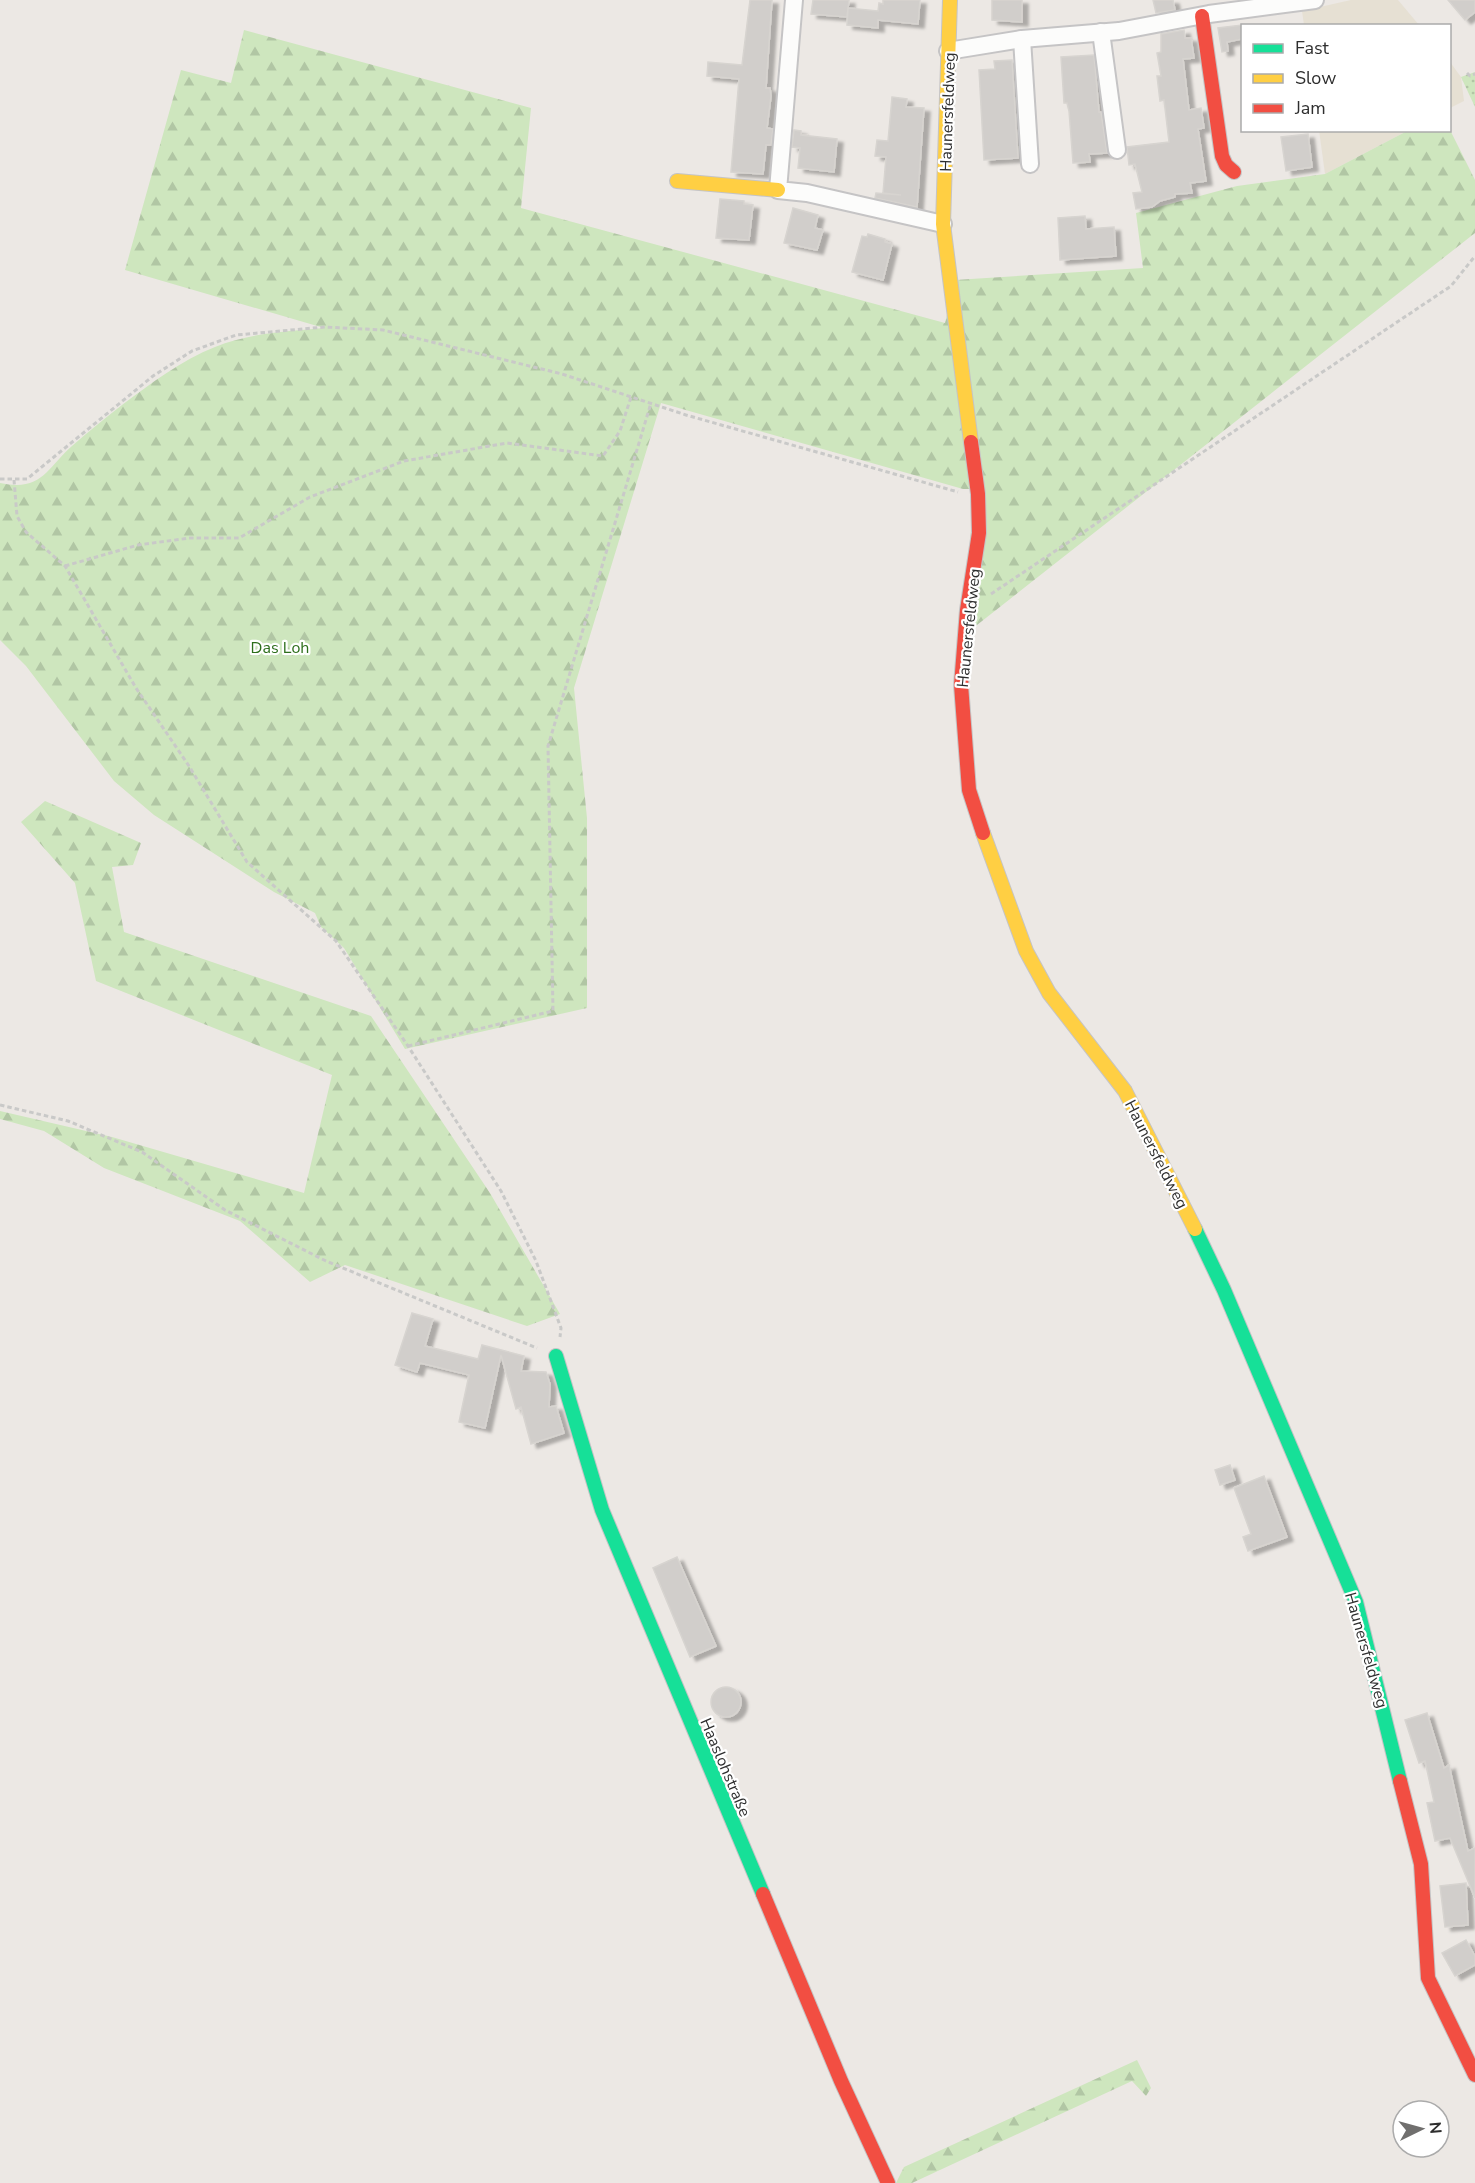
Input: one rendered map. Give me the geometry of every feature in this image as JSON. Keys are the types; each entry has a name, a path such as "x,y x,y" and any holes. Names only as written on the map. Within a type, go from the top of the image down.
{"street":[{"path":"778,190 785,85 794,0"},
{"name":"Haunersfeldweg","path":"950,0 943,225 978,494 979,533 967,610 961,685 969,790 995,871 1026,951 1049,993 1125,1091 1161,1160 1224,1290 1356,1602 1421,1864 1428,1978 1475,2074"},
{"path":"948,51 1022,39 1101,32 1206,10 1315,0"},
{"path":"1206,10 1222,156 1226,165 1234,172"},
{"path":"1101,32 1117,150"},
{"path":"1022,39 1030,164"},
{"path":"677,182 807,193 943,225"},
{"name":"Haaslohstraße","path":"556,1356 602,1510 841,2081 888,2183"}],"path":[{"path":"1467,73 1470,76 1475,74"},
{"path":"967,610 1451,286 1475,256"},
{"path":"0,479 27,479 153,376 192,351 236,335 264,330 325,327 383,330 562,374 686,415 954,491 978,494"},
{"path":"65,566 138,545 190,538 239,538 310,497 404,461 507,443 603,456 620,432 631,397"},
{"path":"408,1046 553,1011 548,746 651,402"},
{"path":"0,1105 68,1121 142,1152 225,1209 326,1261 556,1356 561,1328 536,1261 501,1191 408,1046 336,941 247,862 189,766 136,688 65,566 26,532 16,516 14,480"}],"shaded area":[{"path":"1351,0 1398,0 1418,24 1304,24 1302,11"},
{"path":"1451,63 1461,77 1464,101 1451,108"},
{"path":"1319,132 1405,132 1325,174"}],"green space":[{"name":"Das Loh","path":"244,30 531,108 521,208 945,323 955,280 1143,268 1136,213 1237,186 1325,174 1405,132 1451,132 1475,180 1475,233 963,636 974,489 963,489 661,403 574,688 587,818 587,1008 405,1049 344,948 321,927 315,913 274,892 154,815 114,781 26,666 0,640 0,483 14,485 35,481 72,446 116,410 167,373 203,352 228,342 255,336 324,328 125,270 181,70 231,83"},
{"path":"1475,72 1475,107 1461,77"},
{"path":"45,801 141,843 133,865 112,867 124,932 371,1016 490,1193 560,1314 527,1326 345,1265 310,1282 240,1221 104,1168 44,1131 0,1119 0,1111 112,1137 304,1193 332,1075 96,981 75,883 21,822"},
{"path":"1137,2060 1151,2088 1146,2096 1132,2081 912,2183 896,2183 904,2167"}],"building":[{"path":"750,0 772,0 766,88 770,88 771,96 767,128 773,129 771,145 766,145 763,174 731,172 739,79 707,76 708,62 742,65"},
{"path":"813,0 849,0 847,17 811,14"},
{"path":"883,0 920,0 918,24 878,20 878,28 847,25 848,8 878,11 879,3 883,4"},
{"path":"992,0 1022,0 1022,22 992,20"},
{"path":"1153,0 1173,0 1175,10 1156,13"},
{"path":"1448,0 1475,0 1475,12 1465,20"},
{"path":"1241,25 1241,39 1227,42 1228,51 1222,52 1218,28"},
{"path":"1184,30 1185,38 1191,38 1194,58 1183,59 1189,110 1201,108 1204,128 1198,129 1206,181 1190,183 1192,193 1175,194 1175,197 1160,201 1152,207 1136,209 1133,193 1142,192 1135,164 1129,165 1127,147 1169,142 1164,100 1160,101 1157,76 1161,76 1157,53 1161,52 1161,34"},
{"path":"1094,55 1099,112 1101,112 1107,153 1089,154 1090,162 1073,163 1069,111 1067,103 1064,103 1061,57"},
{"path":"1012,60 1018,158 984,160 979,70 995,69 994,61"},
{"path":"892,97 907,99 906,107 924,108 917,207 875,198 876,193 901,195 883,193 886,157 875,156 877,140 888,141"},
{"path":"794,130 801,131 801,135 837,139 834,172 798,168 800,148 792,147"},
{"path":"1308,134 1312,167 1286,171 1281,137"},
{"path":"720,199 744,201 744,204 753,205 749,240 716,238"},
{"path":"793,208 818,215 815,228 823,230 817,250 784,243"},
{"path":"1085,216 1086,229 1114,227 1116,256 1060,260 1058,218"},
{"path":"868,234 885,239 885,242 892,244 883,280 852,272 862,236 867,237"},
{"path":"412,1313 433,1319 425,1346 478,1359 482,1345 524,1356 521,1371 546,1372 550,1384 549,1407 556,1406 564,1433 531,1444 521,1407 516,1409 501,1355 485,1428 459,1422 469,1375 420,1363 417,1372 395,1365"},
{"path":"1230,1465 1235,1480 1220,1485 1215,1470"},
{"path":"1264,1476 1287,1537 1248,1551 1243,1537 1251,1534 1234,1488"},
{"path":"677,1557 716,1646 690,1657 653,1568"},
{"path":"726,1687 737,1691 741,1702 737,1713 726,1717 715,1713 711,1702 715,1691"},
{"path":"1427,1713 1444,1768 1449,1765 1468,1851 1475,1848 1475,1898 1450,1838 1435,1841 1427,1803 1434,1802 1425,1761 1419,1763 1405,1720"},
{"path":"1466,1883 1468,1925 1445,1927 1440,1886"},
{"path":"1466,1940 1475,1956 1475,1965 1455,1976 1442,1953"}],"traffic: fast":[{"path":"1195,1229 1224,1290 1356,1602 1400,1781"},
{"path":"556,1356 602,1510 763,1894"}],"traffic: slow":[{"path":"950,0 943,224 971,442"},
{"path":"677,181 778,190"},
{"path":"983,833 1026,951 1049,993 1125,1091 1195,1229"}],"traffic: jam":[{"path":"1202,16 1222,156 1226,165 1234,172"},
{"path":"971,442 978,494 979,533 967,610 961,685 969,790 983,833"},
{"path":"1400,1781 1421,1864 1428,1978 1475,2075"},
{"path":"763,1894 841,2081 888,2183"}]}
